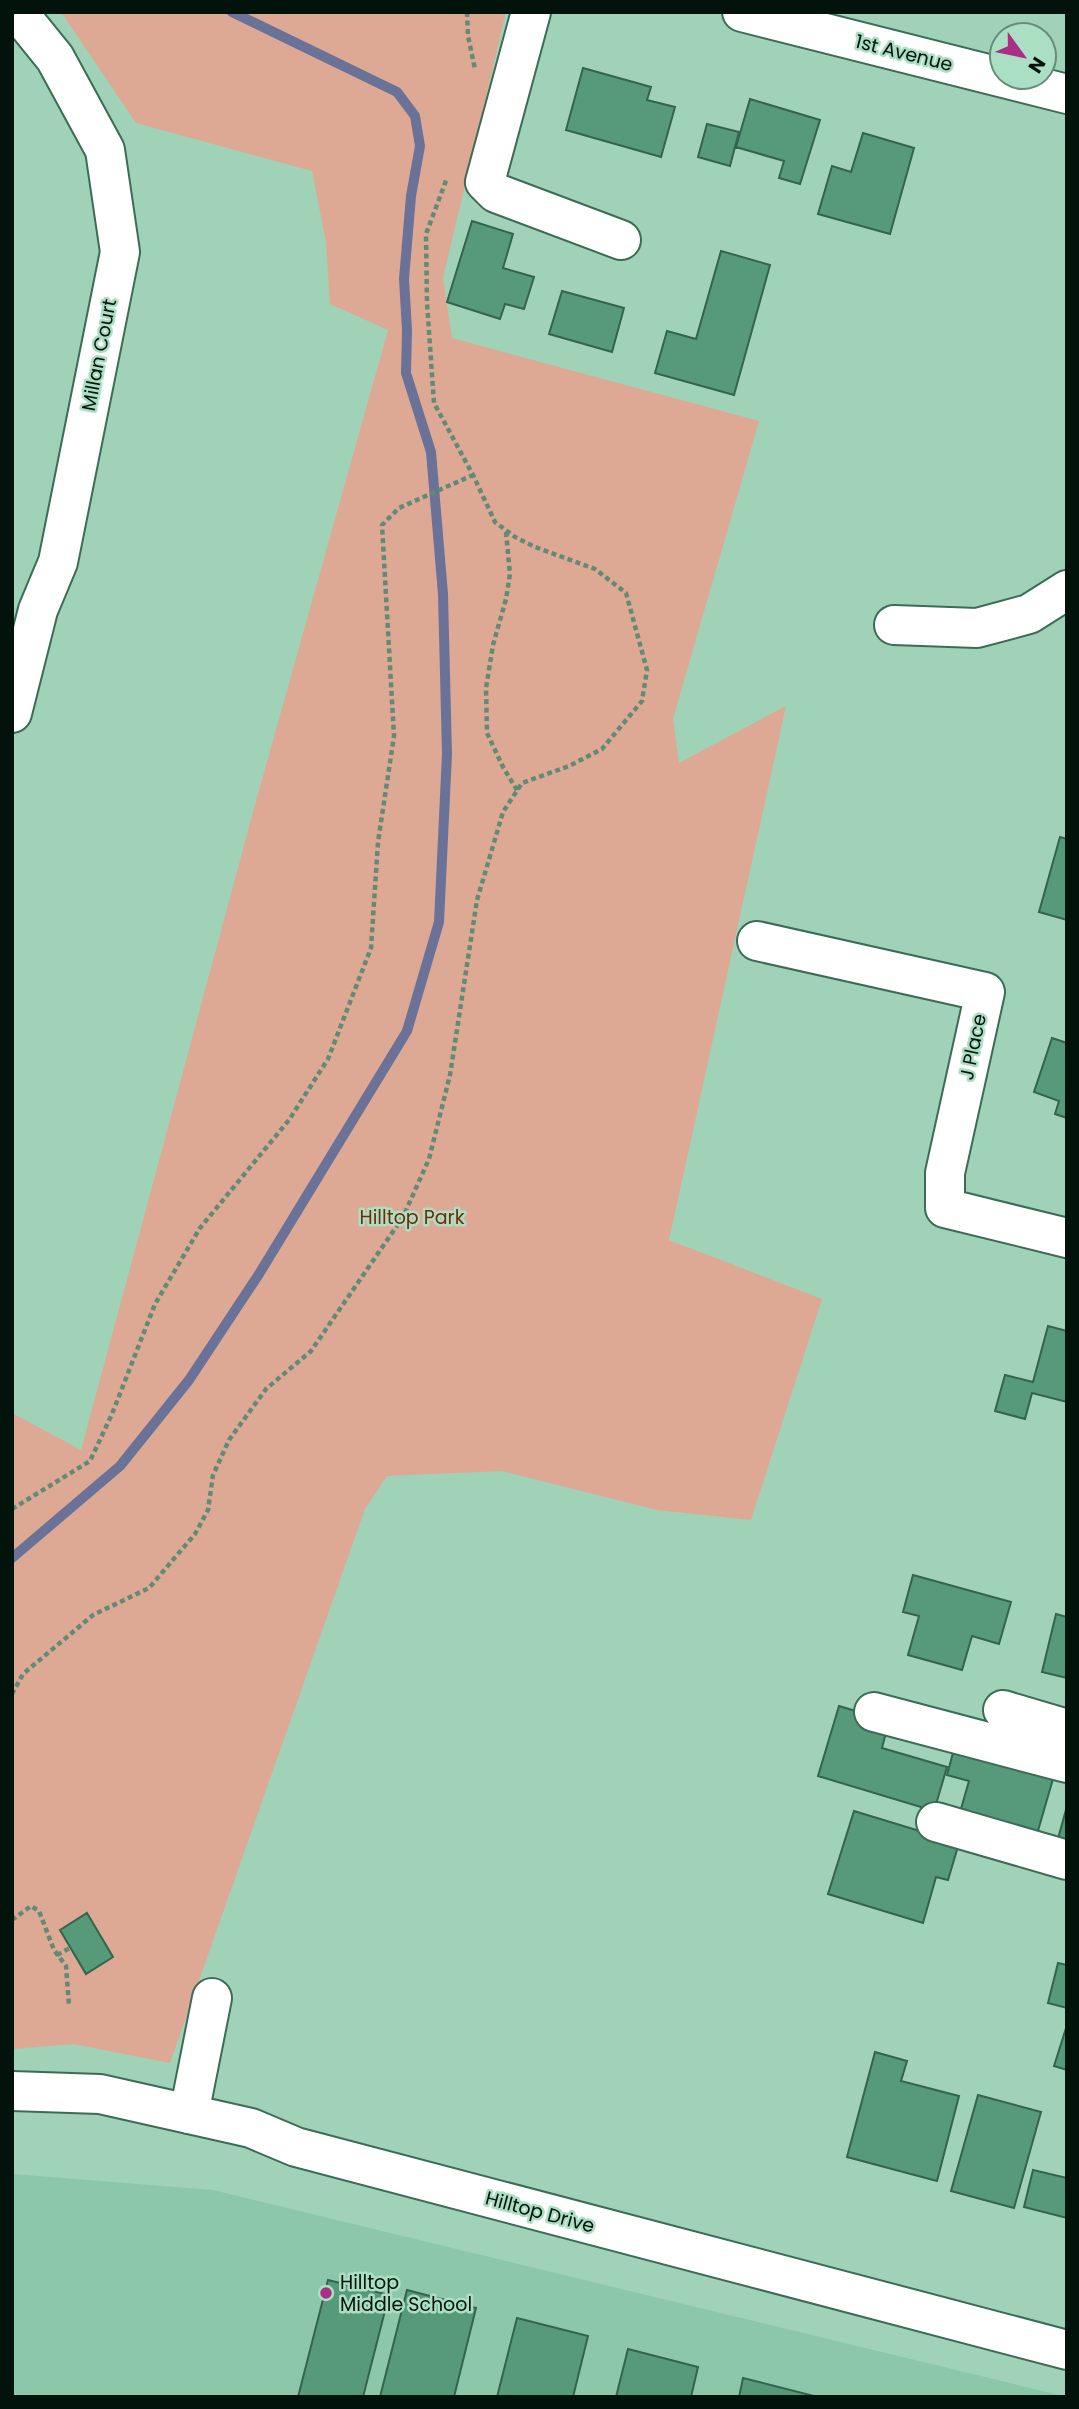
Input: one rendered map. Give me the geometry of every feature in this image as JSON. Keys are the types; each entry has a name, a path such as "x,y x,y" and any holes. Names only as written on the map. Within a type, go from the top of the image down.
{"street":[{"name":"Millan Court","path":"12,713 38,610 58,562 120,252 105,150 55,58 25,21 22,12"},
{"path":"531,12 485,182 496,193 621,240"},
{"name":"1st Avenue","path":"742,12 1067,94"},
{"path":"894,625 977,628 1029,614 1067,590"},
{"name":"J Place","path":"757,941 985,992 945,1173 945,1208 1067,1238"},
{"path":"1003,1710 1067,1728"},
{"path":"874,1712 1067,1763"},
{"path":"936,1822 1067,1860"},
{"path":"189,2114 212,1998"},
{"name":"Hilltop Drive","path":"12,2091 100,2094 251,2128 296,2147 1067,2350"}],"path":[{"path":"467,12 468,36 477,79"},
{"path":"12,1694 23,1674 93,1615 149,1588 195,1534 208,1510 213,1475 229,1440 266,1389 311,1350 403,1217 429,1158 450,1075 477,900 503,812 522,783 569,766 602,749 642,701 647,670 626,593 595,569 535,547 495,522 434,403 427,303 426,234 451,167"},
{"path":"12,1509 90,1461 112,1414 155,1304 200,1228 296,1110 328,1059 371,948 377,842 394,736 382,525 399,508 473,475"},
{"path":"506,531 510,574 486,688 487,733 517,790"},
{"path":"12,1920 31,1906 39,1911 57,1955 66,1966 69,2006"},
{"path":"57,1955 70,1948"}],"shaded area":[{"name":"Hilltop Middle School","path":"12,2174 213,2190 1067,2397 12,2397"}],"green space":[{"name":"Hilltop Park","path":"61,12 506,12 443,278 452,338 759,421 673,719 679,763 786,706 669,1240 822,1299 751,1520 657,1510 502,1471 387,1476 365,1509 170,2063 73,2044 12,2049 12,1413 81,1450 256,801 388,330 330,304 326,242 312,171 136,123"}],"building":[{"path":"583,68 651,87 647,100 675,107 661,157 566,130"},
{"path":"750,99 820,120 800,184 779,178 784,161 736,147"},
{"path":"707,124 739,132 730,166 698,157"},
{"path":"863,133 914,148 890,234 818,214 832,166 851,172"},
{"path":"472,221 513,234 503,268 534,277 524,309 505,304 500,319 447,302"},
{"path":"721,251 770,265 734,395 655,373 667,331 696,339"},
{"path":"562,291 624,308 612,352 549,334"},
{"path":"1060,837 1067,839 1067,920 1039,912"},
{"path":"1052,1038 1067,1043 1067,1118 1055,1114 1059,1101 1034,1092"},
{"path":"1048,1326 1067,1331 1067,1402 1032,1393 1025,1419 995,1411 1005,1375 1033,1382"},
{"path":"913,1575 1011,1602 999,1644 972,1636 962,1670 908,1655 919,1616 903,1612"},
{"path":"1056,1614 1067,1617 1067,1678 1042,1672"},
{"path":"839,1706 889,1721 882,1748 947,1767 934,1811 818,1776"},
{"path":"957,1738 1055,1772 1035,1841 958,1819 969,1781 947,1775"},
{"path":"1067,1806 1067,1845 1057,1842"},
{"path":"854,1811 959,1843 948,1880 936,1877 923,1923 828,1894"},
{"path":"87,1913 113,1957 86,1974 60,1930"},
{"path":"1058,1963 1067,1965 1067,2008 1048,2003"},
{"path":"1067,2025 1067,2070 1054,2066"},
{"path":"875,2052 907,2061 901,2081 959,2096 937,2181 847,2157"},
{"path":"978,2095 1041,2112 1014,2208 951,2191"},
{"path":"1033,2170 1067,2178 1067,2218 1024,2207"},
{"path":"328,2280 389,2295 363,2397 298,2397"},
{"path":"407,2290 476,2308 454,2397 380,2397"},
{"path":"517,2318 588,2336 573,2397 497,2397"},
{"path":"628,2349 698,2367 691,2397 616,2397"},
{"path":"743,2378 814,2396 814,2397 739,2397"}],"waterway":[{"path":"12,1558 120,1466 189,1380 259,1274 407,1031 439,922 447,754 443,594 431,452 406,373 404,279 411,196 420,146 415,116 397,92 232,12"}],"place":[{"name":"Hilltop Middle School","path":"326,2293"}]}
